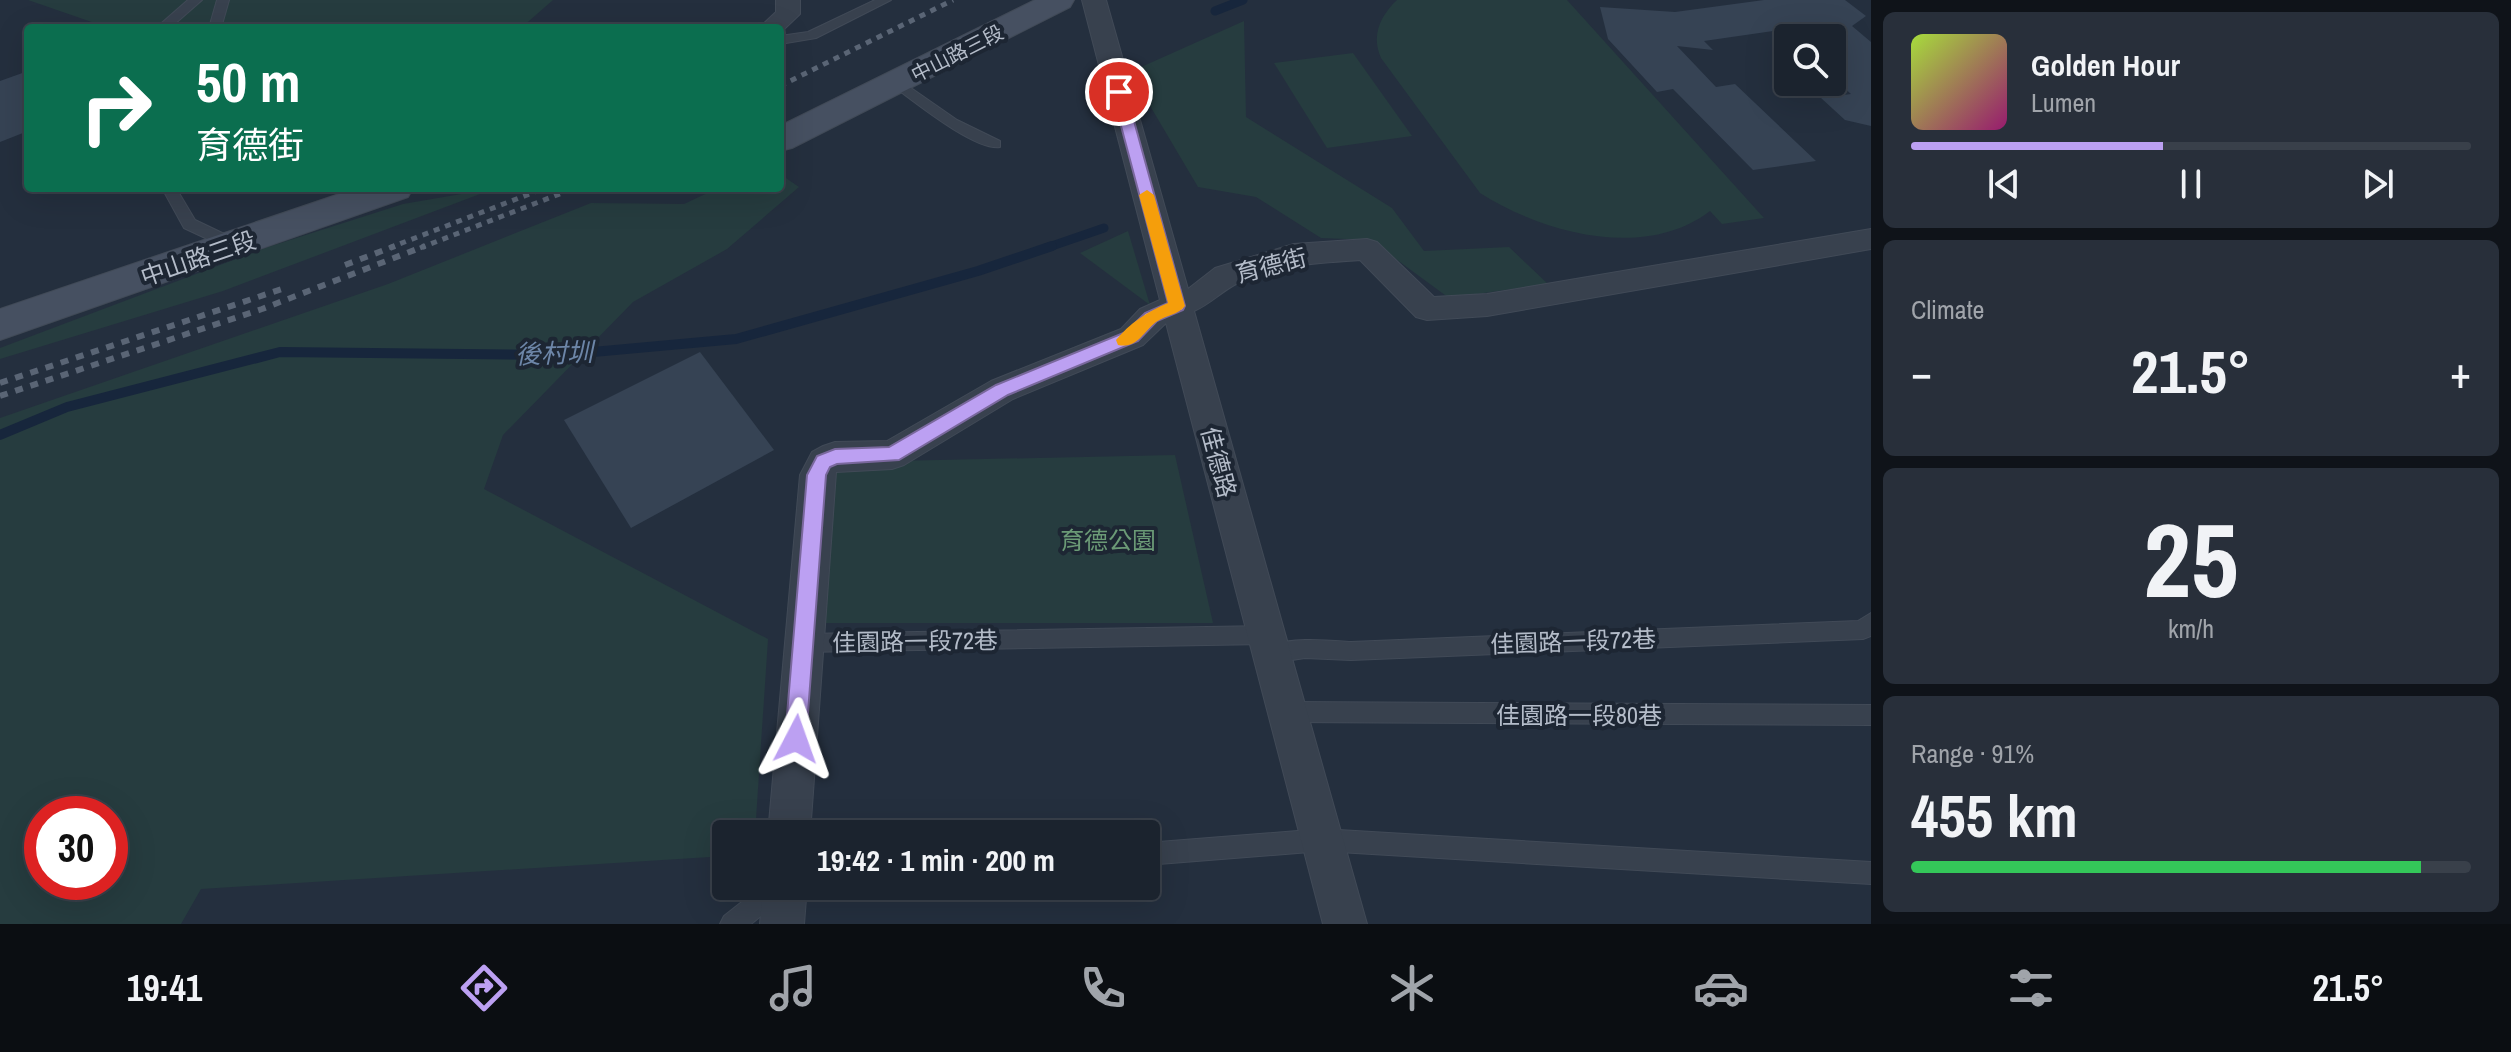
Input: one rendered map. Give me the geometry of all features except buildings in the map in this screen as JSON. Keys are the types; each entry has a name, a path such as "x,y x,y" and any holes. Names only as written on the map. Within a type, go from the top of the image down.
{"main road":[{"name":"中山路三段","path":"784,138 1059,0"},
{"name":"中山路三段","path":"0,325 236,246 384,192"}],"street":[{"path":"776,24 788,14 788,0"},
{"name":"佳德路","path":"1094,0 1345,924"},
{"name":"育德街","path":"790,820 817,475 824,462 835,456 892,455 1002,390 1132,337 1151,317 1200,296 1226,276 1294,255 1367,249 1427,309 1487,305 1871,239"},
{"path":"782,900 782,924"}],"lane":[{"path":"167,24 196,0"},
{"path":"216,24 223,0"},
{"path":"784,39 811,35 885,0"},
{"path":"898,83 952,123 995,144"},
{"path":"171,192 189,224 236,246"},
{"name":"佳園路一段72巷","path":"803,643 1269,645 1351,651 1863,630 1871,622"},
{"name":"佳園路一段80巷","path":"1287,712 1871,715"},
{"path":"1160,853 1322,840 1871,873"},
{"path":"732,924 764,900"}],"green space":[{"path":"28,0 553,0 526,24 97,24"},
{"path":"1397,0 1567,0 1764,218 1722,224 1710,211 1684,226 1656,235 1625,238 1594,236 1533,220 1480,193 1381,58 1377,34 1386,13"},
{"path":"1244,21 1246,117 1392,208 1424,251 1509,247 1548,284 1449,298 1370,240 1321,238 1256,197 1198,187 1130,72"},
{"path":"1353,53 1412,136 1327,148 1274,63"},
{"path":"784,177 799,187 727,249 633,302 503,435 484,489 768,639 756,820 712,820 712,857 201,889 181,924 0,924 0,418 388,284 591,203 684,204 710,192 784,192"},
{"path":"485,192 223,291 0,359 0,348 265,248 403,204"},
{"path":"1128,231 1150,305 1080,253"},
{"name":"育德公園","path":"1175,455 1213,623 820,623 827,478 848,462"}],"waterway":[{"name":"後村圳","path":"1215,11 1243,0"},
{"name":"後村圳","path":"1046,248 1104,228"},
{"name":"後村圳","path":"0,435 67,407 280,352 560,355 736,339 978,271 1052,246"}],"railway":[{"path":"784,84 953,0"},
{"path":"389,248 535,192"},
{"path":"420,248 565,192"},
{"path":"345,265 395,246"},
{"path":"0,396 262,309 425,246"},
{"path":"0,383 285,288"}],"slow traffic":[{"path":"1124,340 1132,337 1151,317 1177,306 1147,195"}],"route":[{"path":"796,739 817,475 824,462 835,456 892,455 1002,390 1132,337 1151,317 1177,306 1119,92"}]}
